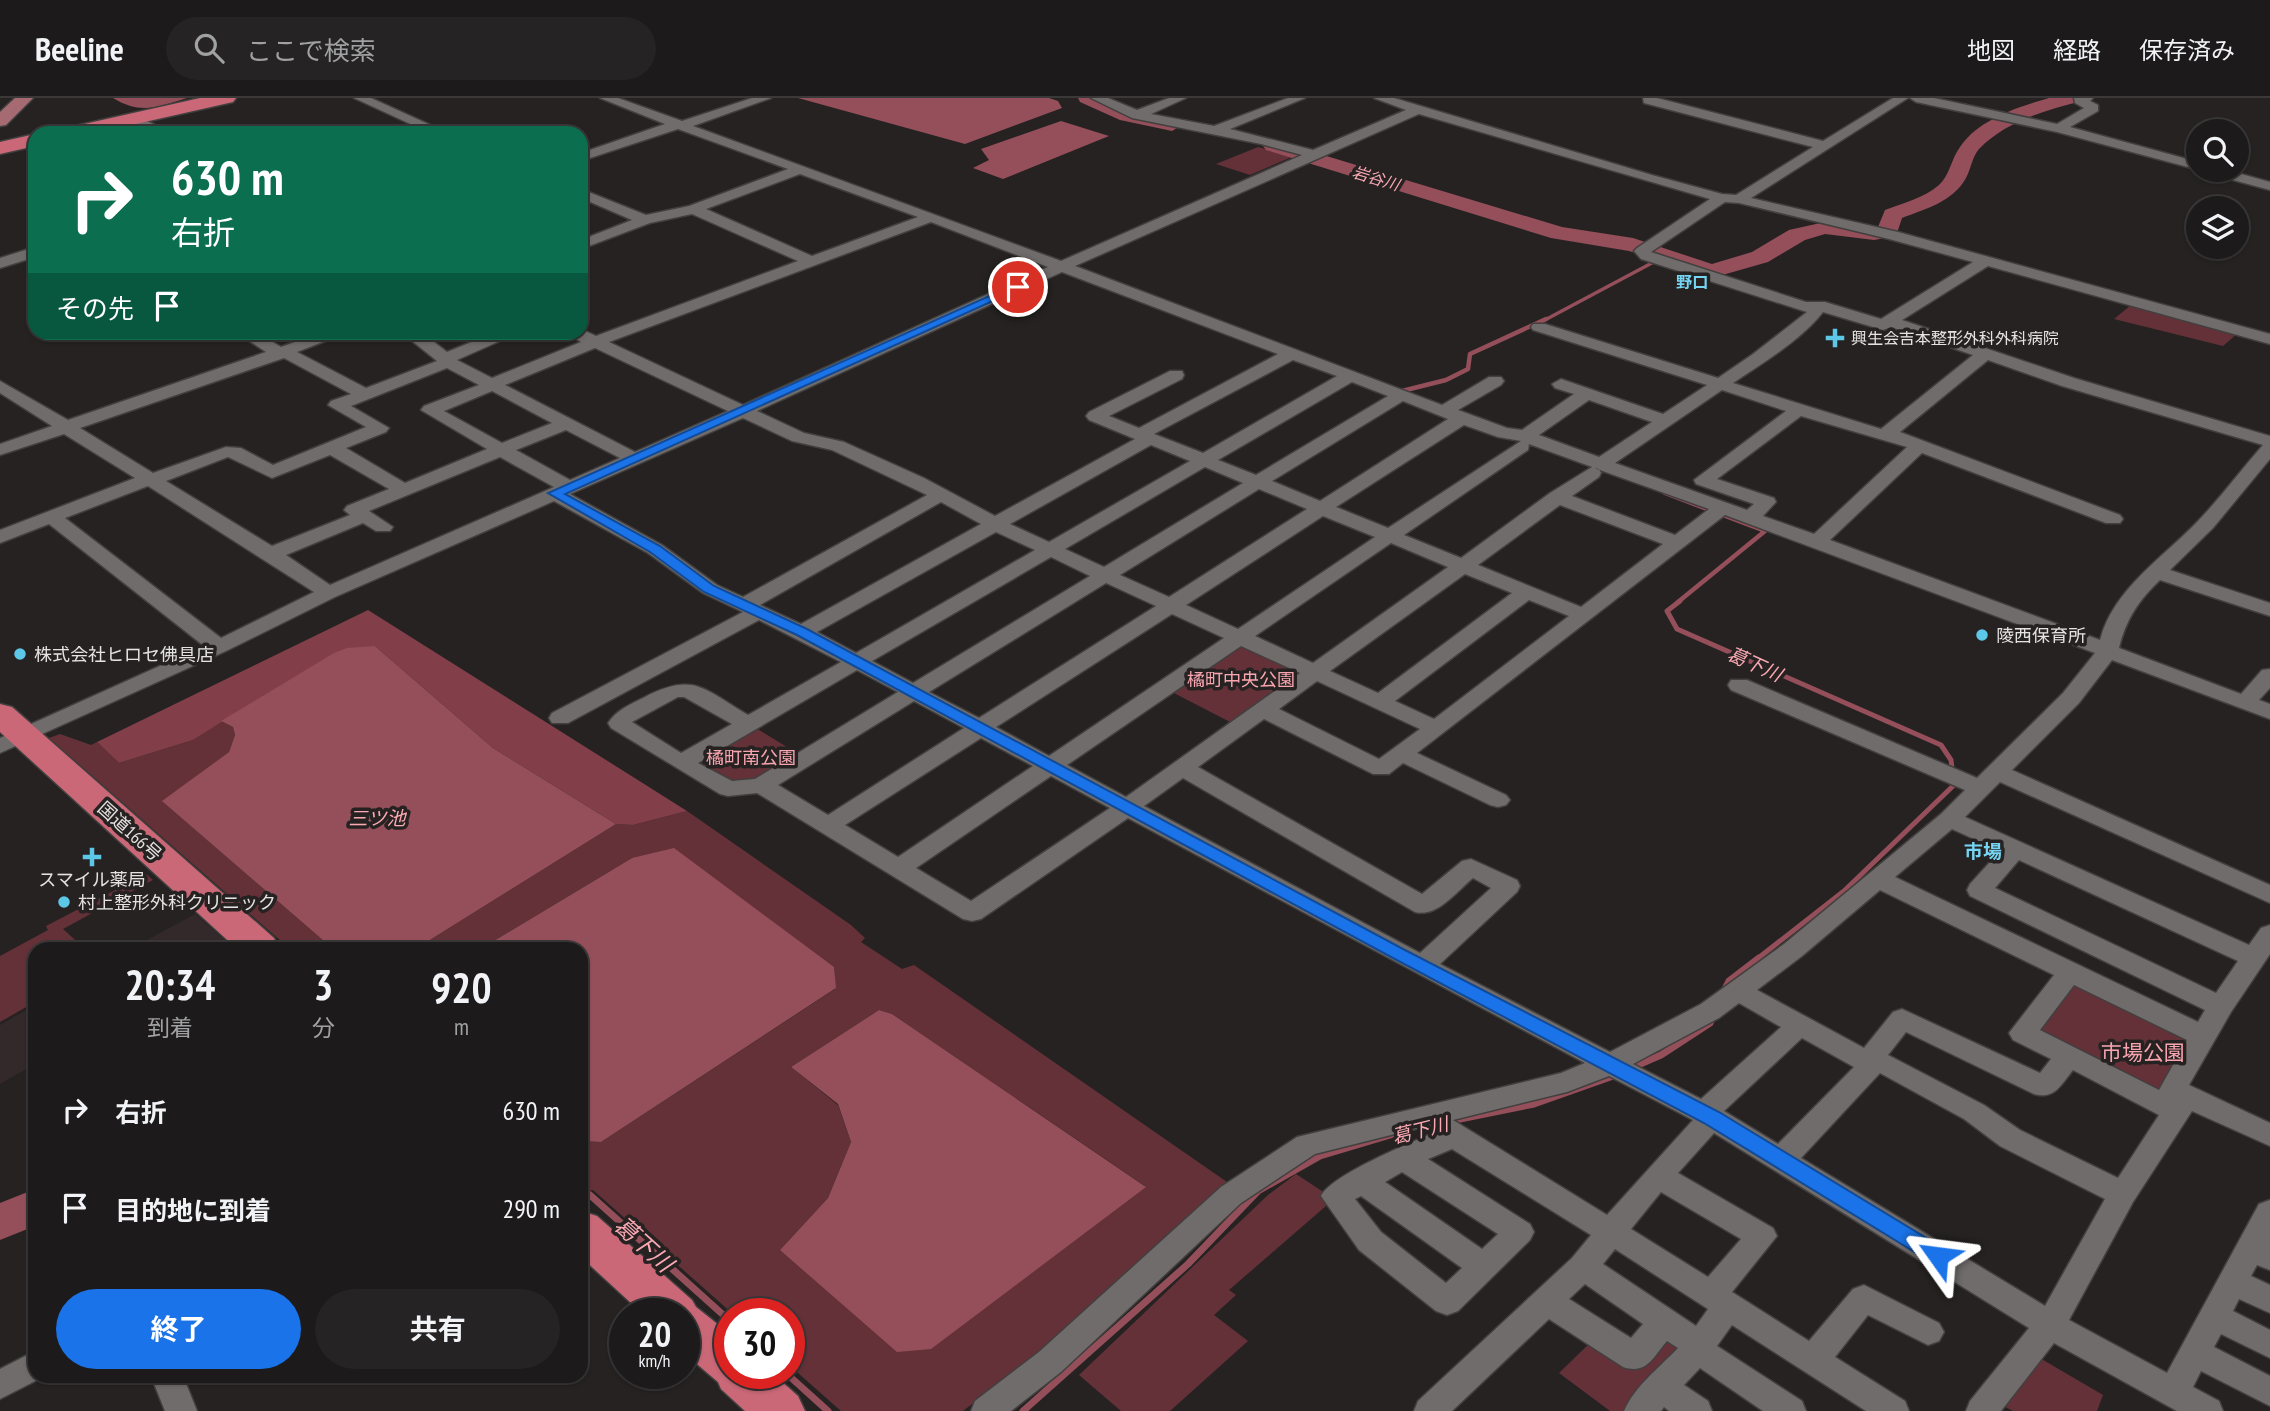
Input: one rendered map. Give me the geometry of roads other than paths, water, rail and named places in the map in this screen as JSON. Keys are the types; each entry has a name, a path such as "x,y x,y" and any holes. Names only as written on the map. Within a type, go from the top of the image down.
{"highway":[{"path":"102,126 226,98"},
{"path":"0,148 28,142"},
{"name":"国道166号","path":"8,732 253,942"},
{"path":"588,1235 657,1298"},
{"path":"700,1338 714,1350"},
{"path":"756,1389 780,1411"}],"main road":[{"path":"0,121 25,98"}],"street":[{"path":"360,98 425,126"},
{"path":"606,98 931,216 1523,441 1818,542 2270,712"},
{"path":"588,156 765,98"},
{"path":"1102,100 1124,98"},
{"path":"1137,115 1180,98"},
{"path":"1217,130 1298,98"},
{"path":"1380,98 1722,198 1739,199 1892,235 2270,339"},
{"path":"1651,98 1648,100 1825,146"},
{"path":"1739,199 1902,98"},
{"path":"1916,98 2059,128 2186,163"},
{"path":"2059,128 2093,108 2079,100 2087,98"},
{"path":"1102,100 1137,115 1217,130 1312,154"},
{"path":"8,732 219,647 328,593 1064,267 1312,154 1419,109"},
{"path":"134,119 148,126"},
{"path":"588,242 645,220 693,209 801,169"},
{"path":"2249,180 2270,186"},
{"path":"588,195 645,220"},
{"path":"1722,198 1642,251 1646,256 1701,275 1805,307 1819,307 1883,325 1983,262"},
{"path":"693,209 812,262"},
{"path":"931,216 595,342 430,410 502,450 655,549 709,589 802,632 1422,966 1708,1115 2050,1325 2207,1411"},
{"path":"0,263 28,254"},
{"path":"761,785 972,912 1126,808 1597,468 1723,384 1810,318 1819,307"},
{"path":"1889,321 1985,354 2270,442"},
{"path":"1539,327 1920,445 2113,519"},
{"path":"588,339 798,437 838,446 1049,550 1436,728"},
{"path":"259,340 364,394"},
{"path":"0,450 320,340"},
{"path":"420,340 448,360 634,458"},
{"path":"0,537 226,452 235,453 272,472 380,428 337,405 494,340"},
{"path":"802,632 1290,354"},
{"path":"1885,435 1985,354"},
{"path":"1176,374 1095,416 1584,615"},
{"path":"681,762 1350,376"},
{"path":"1444,411 1495,380"},
{"path":"1561,384 1666,421"},
{"path":"0,386 271,554 328,593"},
{"path":"899,868 1391,535 1588,394"},
{"path":"748,724 688,690 674,690 625,716 619,723 728,789 761,785 1401,395"},
{"path":"1749,518 1767,502 1703,480 1799,409"},
{"path":"829,825 1462,418"},
{"path":"383,527 354,510 567,423"},
{"path":"1818,542 1920,445"},
{"path":"332,448 404,489"},
{"path":"987,1411 1051,1362 1231,1195 1307,1145 1567,1082 1612,1063 1710,1011 1738,991 1879,879 1949,819 2071,698 2108,650 2115,622 2137,591 2206,523 2270,448"},
{"path":"1597,468 1653,494"},
{"path":"560,718 940,495"},
{"path":"1558,498 1677,543"},
{"path":"1262,709 1381,769 1723,508"},
{"path":"271,554 365,516"},
{"path":"52,517 219,647"},
{"path":"2157,572 2270,610"},
{"path":"1380,702 1528,592"},
{"path":"2245,703 2270,675"},
{"path":"1739,685 1989,780 2270,895"},
{"path":"1402,754 1498,800"},
{"path":"1182,768 1424,906 1471,867 1508,886 1422,966"},
{"path":"1949,819 2253,957"},
{"path":"2015,849 1979,890 2221,1006"},
{"path":"1879,879 2202,1037"},
{"path":"2182,1104 2172,1088 2221,1006 2270,934"},
{"path":"2070,972 2023,1033 2069,1056 2182,1104 2270,1135"},
{"path":"1738,991 1799,1026 1872,1061 1888,1065 1975,1112 2010,1138 2123,1194"},
{"path":"1782,1159 1867,1071 1876,1051 1902,1019 2044,1087 2069,1056"},
{"path":"1430,1411 1583,1267 1708,1115 1799,1026"},
{"path":"1988,1409 2050,1325 2123,1194 2182,1104"},
{"path":"1428,1116 1454,1136 1813,1360 1876,1407"},
{"path":"1404,1158 1519,1232 1447,1302 1370,1241 1336,1196 1404,1158 1454,1136"},
{"path":"1658,1176 1762,1236 1720,1300 1698,1347 1650,1399 1696,1411"},
{"path":"1362,1181 1483,1266"},
{"path":"2173,1393 2233,1281 2260,1253 2270,1214"},
{"path":"1583,1267 1790,1411"},
{"path":"2233,1281 2270,1300"},
{"path":"1813,1360 1864,1298 1928,1332"},
{"path":"1547,1301 1634,1357 1664,1322"},
{"path":"2214,1316 2270,1345"},
{"path":"2194,1352 2270,1392"},
{"path":"0,1385 28,1369"},
{"path":"170,1383 181,1411"}],"water":[{"path":"113,98 187,98 141,108"},
{"path":"798,98 1049,98 1058,101 1062,108 965,144"},
{"path":"1061,121 1109,136 1003,179 973,168 989,160 981,149"},
{"name":"三ツ池","path":"375,646 493,748 616,824 427,942 325,942 162,801 229,752 235,735 233,727 221,721 334,653 347,648"},
{"path":"674,848 834,967 836,988 601,1142 588,1141 588,942 492,942 632,858"},
{"path":"879,1010 892,1014 1146,1187 931,1349 897,1352 780,1250 828,1198 851,1142 838,1104 791,1067"}],"waterway":[{"name":"岩谷川","path":"1087,98 1127,116 1172,125"},
{"name":"葛下川","path":"1273,146 1559,233 1633,245 1712,271 1760,257 1797,235 1825,228 1874,234 1888,231 1892,214 1926,202 1949,187 1967,151 1992,129 2030,110 2071,98"},
{"name":"葛下川","path":"1543,321 1665,256"},
{"name":"葛下川","path":"1405,392 1402,391 1446,380 1468,369 1470,354 1546,319"},
{"name":"葛下川","path":"1665,493 1765,531 1678,602"},
{"name":"葛下川","path":"1680,601 1667,611 1677,629 1941,745 1951,760 1954,785 1844,891 1757,959"},
{"name":"葛下川","path":"1724,991 1729,981 1759,958"},
{"name":"葛下川","path":"1631,1068 1661,1055 1710,1023 1713,1016"},
{"name":"葛下川","path":"1450,1121 1534,1104 1616,1075"},
{"name":"葛下川","path":"1023,1411 1188,1264 1258,1191 1320,1156 1397,1133"},
{"name":"葛下川","path":"590,1195 714,1307"},
{"name":"葛下川","path":"0,1223 28,1209"},
{"name":"葛下川","path":"804,1389 828,1411"}],"place":[{"name":"興生会吉本整形外科外科病院","path":"1835,338"},
{"name":"陵西保育所","path":"1982,635"},
{"name":"株式会社ヒロセ佛具店","path":"20,654"},
{"name":"スマイル薬局","path":"92,857"},
{"name":"村上整形外科クリニック","path":"64,902"}],"district":[{"name":"野口","path":"1692,282"},
{"name":"市場","path":"1983,851"}],"park label":[{"name":"橘町中央公園","path":"1241,679"},
{"name":"橘町南公園","path":"751,757"},
{"name":"市場公園","path":"2143,1052"}]}
